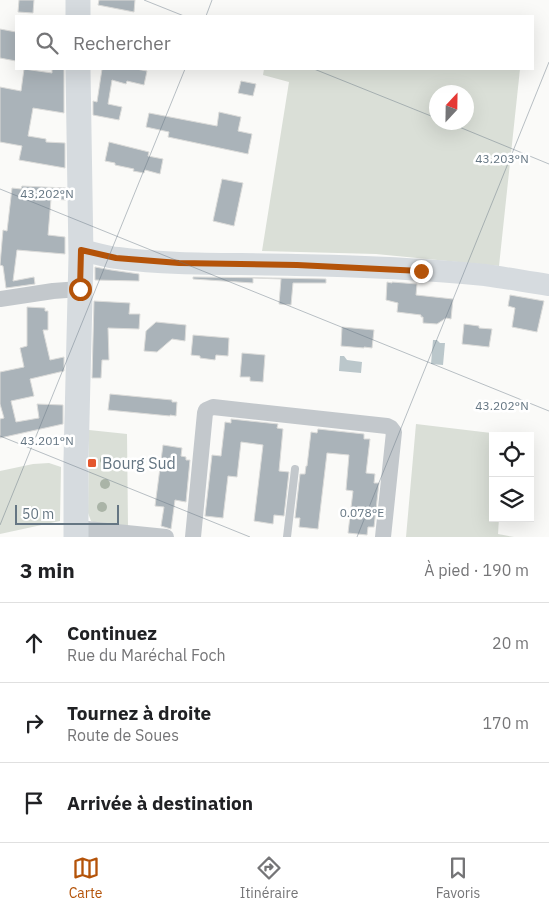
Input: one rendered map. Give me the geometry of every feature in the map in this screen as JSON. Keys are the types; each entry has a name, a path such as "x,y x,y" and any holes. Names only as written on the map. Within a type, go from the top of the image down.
{"main road":[{"path":"78,0 78,15"},
{"path":"76,532 81,250 78,70"},
{"path":"81,250 116,258 144,261 403,270 486,275 549,285"}],"street":[{"path":"0,299 80,289"},
{"path":"193,537 205,413 206,410 213,407 387,426 391,428 394,432 383,537"},
{"path":"76,532 166,537"}],"lane":[{"path":"288,537 295,469"}],"shaded area":[{"path":"264,70 520,70 499,266 376,254 262,251 289,82 263,75"},
{"path":"433,340 445,343 443,365 431,364"},
{"path":"340,356 344,356 347,360 362,362 361,373 339,371"},
{"path":"416,424 489,433 489,522 499,522 498,534 514,537 406,537"},
{"path":"89,430 127,434 128,526 91,521 88,513"},
{"path":"49,463 61,467 60,521 0,534 0,471 33,464"}],"building":[{"path":"19,0 34,0 33,13 18,12"},
{"path":"99,0 135,0 134,12 98,5"},
{"path":"0,29 15,32 15,61 0,58"},
{"path":"24,70 52,73 52,70 64,70 64,113 33,108 28,136 46,139 46,142 65,143 65,168 19,160 22,146 0,142 0,87 21,91"},
{"path":"102,70 147,71 144,85 127,81 126,84 112,80 108,104 122,107 119,120 93,115 93,101 97,102"},
{"path":"241,81 256,84 253,96 238,93"},
{"path":"219,112 241,117 238,131 252,134 248,154 168,137 169,132 146,127 149,113 217,126"},
{"path":"109,142 149,152 148,156 163,159 160,174 145,170 144,173 133,171 134,169 105,161"},
{"path":"222,179 243,183 234,226 213,221"},
{"path":"22,186 66,188 66,200 51,199 48,235 65,237 65,254 17,250 13,281 34,277 35,284 6,288 3,266 0,265 3,230 7,231 12,188 21,189"},
{"path":"95,267 139,274 139,281 95,280"},
{"path":"193,277 326,279 326,283 293,283 291,305 279,304 281,279 253,278 253,283 193,279"},
{"path":"387,282 417,284 416,295 453,299 451,319 446,318 437,324 423,323 421,315 397,312 398,303 386,300"},
{"path":"510,295 544,301 537,332 512,327 515,308 508,306"},
{"path":"94,301 130,303 129,314 140,314 139,329 108,328 109,360 102,360 101,378 92,378"},
{"path":"27,307 45,308 45,311 48,311 48,330 43,330 50,360 64,357 64,371 30,379 34,396 11,401 16,422 39,418 37,404 63,405 63,424 0,438 0,419 4,418 0,404 0,372 24,367 20,348 27,346"},
{"path":"156,322 186,325 185,341 172,339 157,352 144,351 146,331"},
{"path":"464,324 492,329 489,347 462,344"},
{"path":"342,327 374,330 372,348 341,346"},
{"path":"193,335 229,338 228,356 216,355 215,360 191,355"},
{"path":"242,353 265,355 263,382 250,381 250,377 240,377"},
{"path":"110,394 172,400 172,402 177,402 176,416 108,410"},
{"path":"231,419 278,424 277,428 283,429 279,471 289,472 284,516 274,515 273,524 254,521 263,445 241,442 237,477 228,476 223,518 205,516 212,455 221,456 225,422 231,423"},
{"path":"318,429 364,434 364,439 370,439 366,473 375,474 374,483 379,483 374,527 368,527 367,535 348,533 353,491 346,490 349,455 327,453 318,529 299,527 300,518 295,518 300,474 305,474 311,432 317,433"},
{"path":"163,445 182,448 181,456 186,457 186,460 190,460 186,502 175,500 171,529 161,526 164,507 155,506"}],"place":[{"name":"Bourg Sud","path":"92,463"}],"route":[{"path":"80,289 81,250 116,258 179,263 358,267 421,271"}]}
